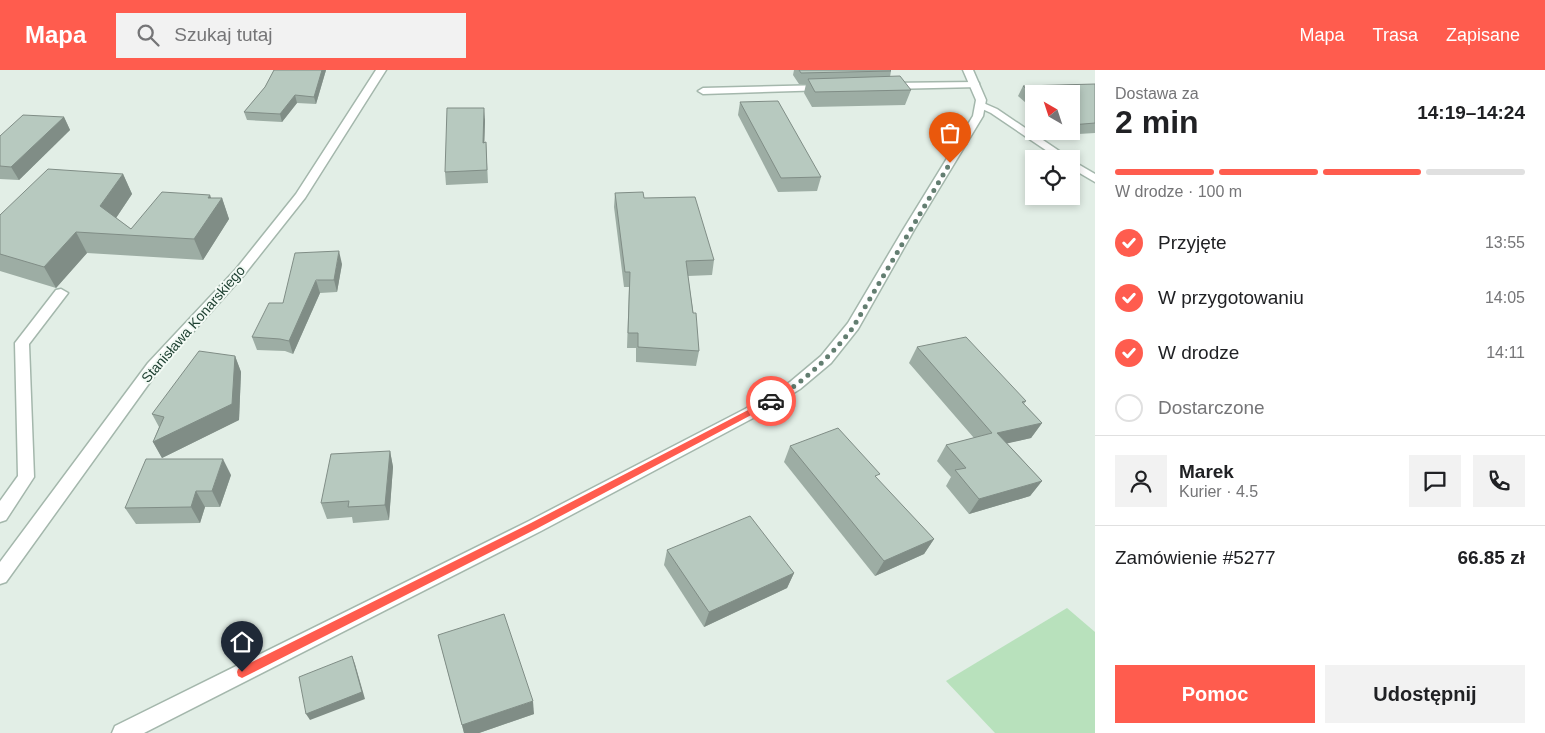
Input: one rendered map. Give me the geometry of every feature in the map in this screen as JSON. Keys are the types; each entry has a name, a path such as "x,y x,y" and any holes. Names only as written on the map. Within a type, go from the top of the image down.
{"street":[{"name":"Stanisława Konarskiego","path":"0,576 153,367 240,272 301,196 382,70"},
{"path":"122,733 535,526 784,394 813,372 852,329 978,116 981,105 976,85 968,70"},
{"path":"879,86 976,85"},
{"path":"702,91 840,87"},
{"path":"981,105 994,111 1052,150"},
{"path":"1080,168 1095,179"},
{"path":"0,515 26,477 22,343 60,293"}],"green space":[{"path":"1067,608 1095,632 1095,733 995,733 946,681"}],"building":[{"path":"274,70 322,70 314,97 295,95 280,114 244,112 265,87"},
{"path":"799,70 890,70 891,71 801,73"},
{"path":"900,76 911,90 815,92 808,79"},
{"path":"1095,84 1095,123 1080,124 1080,85 1059,85"},
{"path":"778,101 821,177 781,178 740,102"},
{"path":"447,108 484,108 483,143 486,142 487,170 445,172"},
{"path":"23,115 64,117 11,167 0,166 0,136"},
{"path":"48,169 123,174 100,206 131,229 162,192 210,195 208,198 222,198 194,239 76,232 44,267 0,254 0,215"},
{"path":"643,192 644,198 695,197 714,260 686,261 693,313 696,313 699,351 638,347 638,333 628,333 630,272 625,272 615,193"},
{"path":"339,251 334,280 316,280 289,341 252,337 269,303 283,303 295,253"},
{"path":"966,337 1026,401 1022,402 1042,423 997,433 1042,481 979,499 955,470 966,468 946,445 992,433 917,347"},
{"path":"199,351 235,356 232,404 153,442 164,417 152,414"},
{"path":"838,428 880,474 875,476 934,539 884,561 790,446"},
{"path":"390,451 385,505 348,507 349,501 321,503 331,454"},
{"path":"146,459 223,459 212,491 196,491 191,507 125,508"},
{"path":"750,516 794,573 709,612 667,550"},
{"path":"504,614 533,701 462,725 438,635"},
{"path":"352,656 362,692 306,714 299,677"}],"way so far":[{"path":"771,401 784,394 813,372 852,329 950,163"}],"route":[{"path":"242,672 535,526 771,401"}]}
